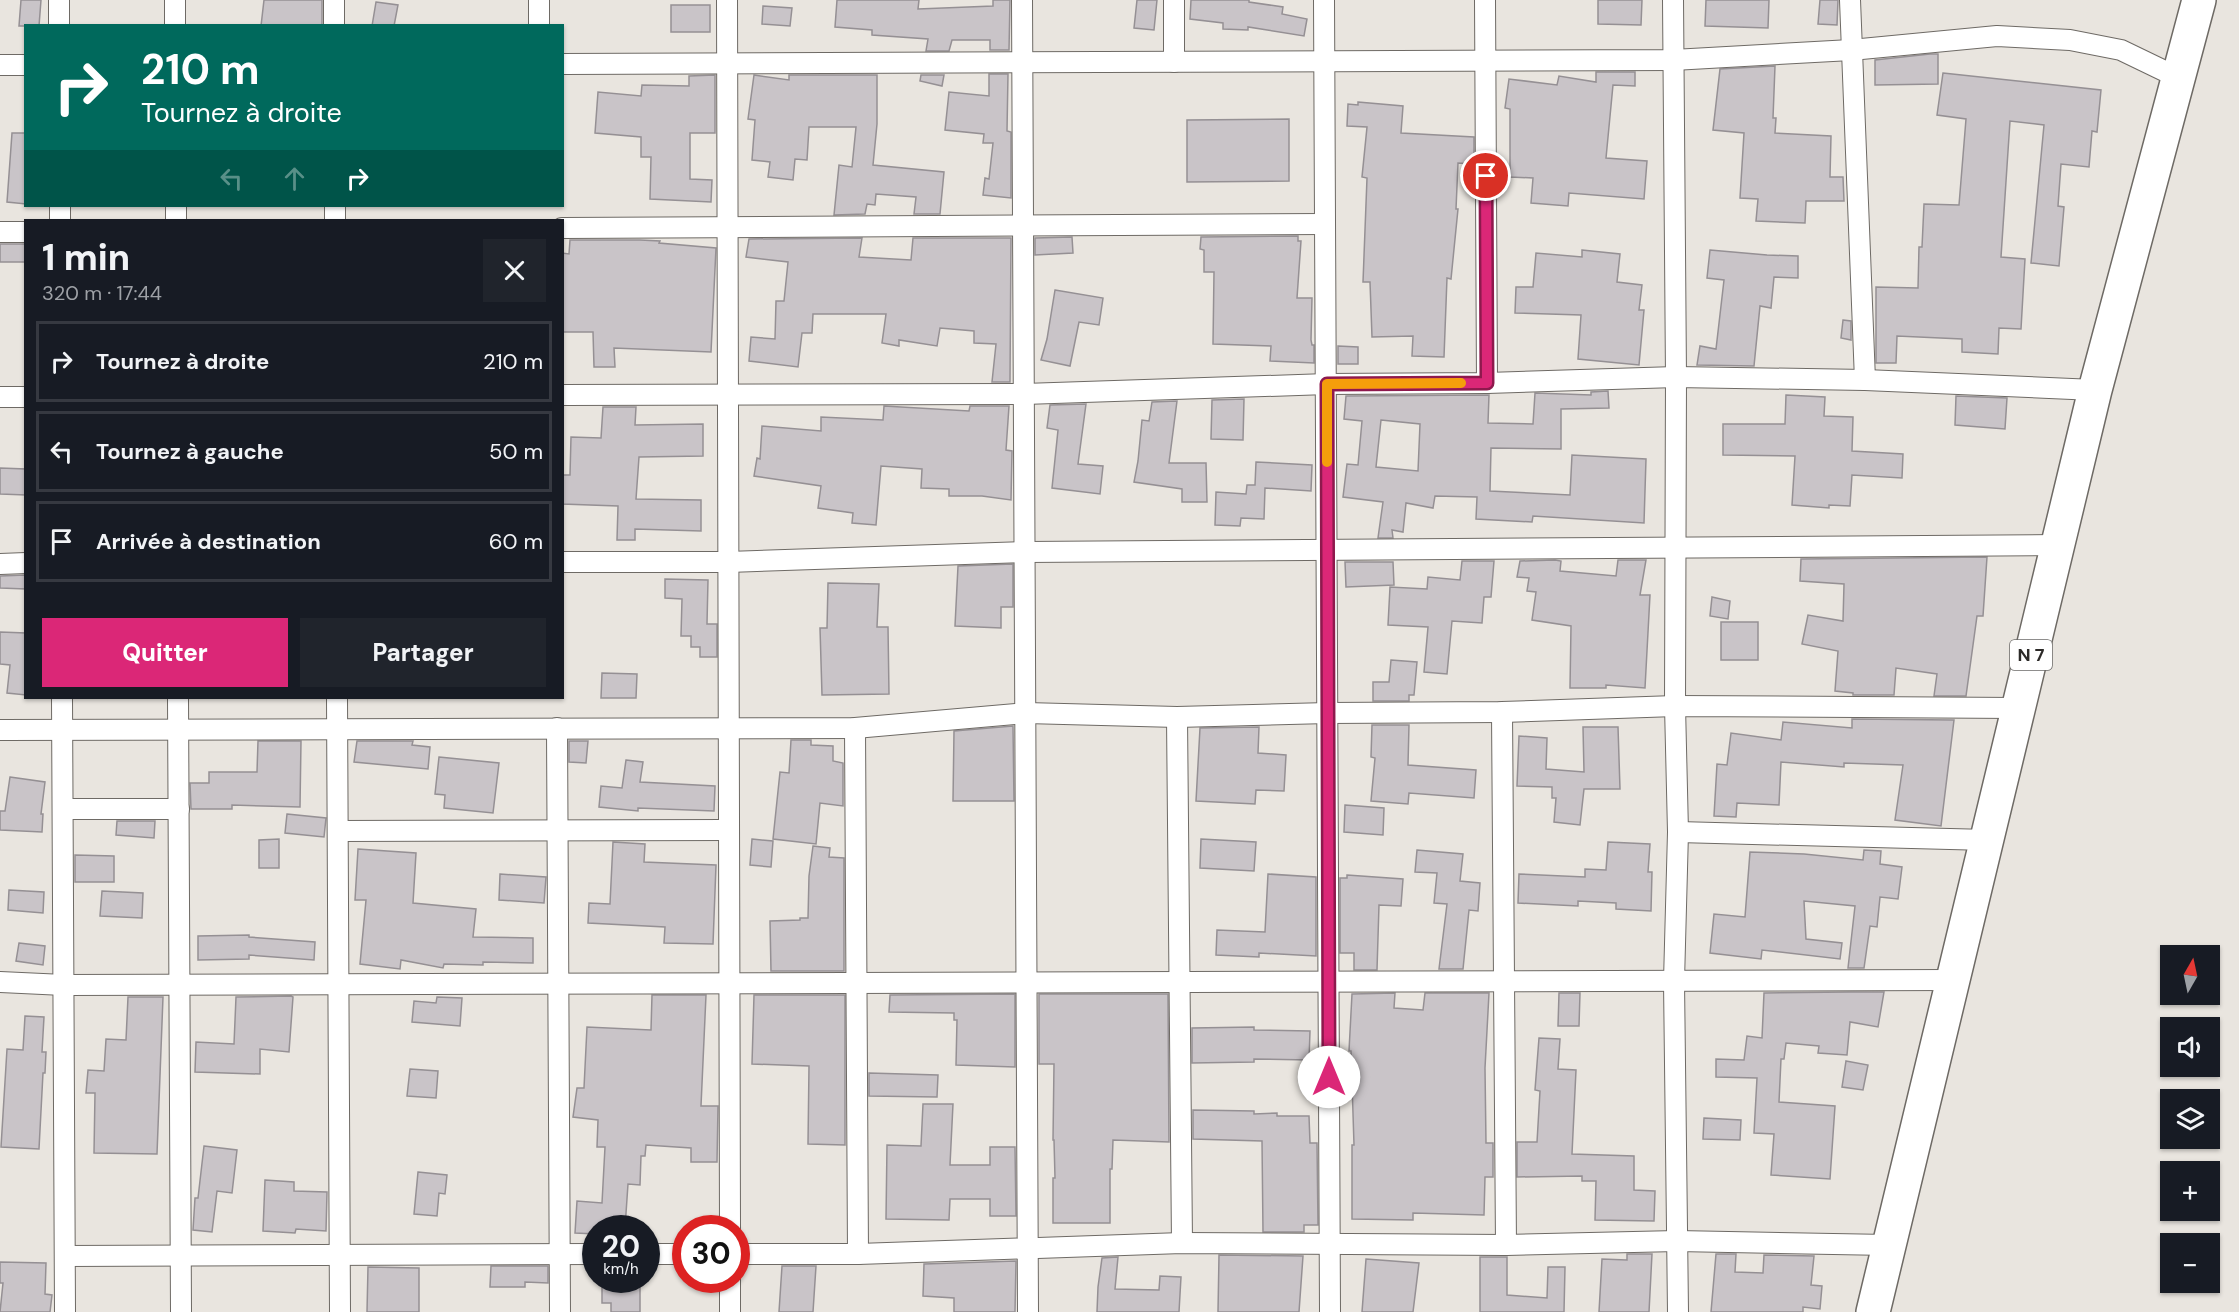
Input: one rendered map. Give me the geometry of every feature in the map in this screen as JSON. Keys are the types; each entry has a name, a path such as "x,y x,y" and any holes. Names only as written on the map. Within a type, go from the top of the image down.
{"highway":[{"name":"N 7","path":"1873,1312 1988,840 2017,708 2094,390 2199,0"}],"street":[{"path":"59,0 59,24"},
{"path":"175,0 175,24"},
{"path":"334,0 334,24"},
{"path":"538,24 539,0"},
{"path":"727,0 730,1215"},
{"path":"1022,0 1028,1312"},
{"path":"1174,0 1174,62"},
{"path":"1324,0 1330,1312"},
{"path":"1485,0 1487,383"},
{"path":"1673,0 1676,377 1675,706 1678,832 1674,981 1678,1312"},
{"path":"1850,0 1865,380"},
{"path":"564,64 1673,60 1851,50 1997,36 2070,40 2121,50 2179,78"},
{"path":"0,65 24,65"},
{"path":"564,228 1325,224"},
{"path":"0,232 24,232"},
{"path":"564,395 1024,394 1327,384 1487,383 1676,377 1865,380 2094,390"},
{"path":"0,397 24,397"},
{"path":"564,562 728,562 1026,552 2058,545"},
{"path":"0,564 24,564"},
{"path":"62,699 66,1312"},
{"path":"178,699 181,1312"},
{"path":"337,699 340,1312"},
{"path":"0,730 855,728 1026,713 1177,717 1502,712 1675,706 2017,708"},
{"path":"1502,712 1506,1245"},
{"path":"1177,717 1182,1243"},
{"path":"557,728 560,1312"},
{"path":"855,728 858,1254"},
{"path":"63,809 178,809"},
{"path":"338,831 729,830"},
{"path":"1678,832 1988,840"},
{"path":"0,982 64,985 179,985 1953,980"},
{"path":"750,1254 858,1254 1182,1243 1506,1245 1677,1241 1888,1245"},
{"path":"65,1256 582,1254"},
{"path":"730,1293 730,1312"}],"building":[{"path":"21,0 41,0 39,24 19,26"},
{"path":"264,0 322,0 322,24 261,24"},
{"path":"837,0 919,0 918,9 993,6 993,0 1010,0 1009,50 990,50 990,40 952,40 949,51 926,51 928,39 872,35 872,30 835,27"},
{"path":"1137,0 1157,0 1154,30 1134,28"},
{"path":"1191,0 1249,0 1249,2 1283,7 1282,14 1307,19 1304,36 1248,27 1248,30 1223,29 1223,23 1190,19"},
{"path":"1598,0 1642,0 1641,25 1598,24"},
{"path":"1706,0 1769,0 1768,28 1705,26"},
{"path":"1820,0 1838,0 1837,25 1818,24"},
{"path":"376,2 398,5 394,24 372,24"},
{"path":"671,5 710,5 710,32 671,32"},
{"path":"763,6 792,8 790,26 762,24"},
{"path":"1938,54 1938,84 1875,85 1875,60"},
{"path":"1775,66 1773,118 1776,118 1775,133 1831,136 1830,177 1843,177 1844,201 1806,201 1805,223 1756,221 1758,199 1740,198 1744,133 1713,130 1720,69"},
{"path":"1596,72 1635,72 1635,86 1613,85 1606,158 1647,161 1644,199 1569,193 1568,206 1531,203 1533,178 1510,177 1510,109 1505,108 1509,79 1557,85 1559,76 1596,82"},
{"path":"1943,73 2101,90 2097,132 2092,131 2089,167 2061,164 2058,206 2064,207 2059,266 2031,263 2044,125 2010,121 2001,257 2025,259 2021,329 1999,328 1998,354 1962,352 1962,339 1897,336 1896,363 1876,363 1876,287 1918,288 1919,247 1922,247 1924,204 1959,205 1966,119 1937,115"},
{"path":"989,74 1008,74 1007,131 1011,132 1011,198 983,195 985,178 989,179 993,143 983,143 984,134 945,130 949,92 989,96"},
{"path":"715,75 715,133 690,133 690,179 712,180 711,202 650,199 651,157 641,157 641,137 595,133 598,92 641,96 642,85 689,86 689,76"},
{"path":"754,75 789,80 789,75 877,75 877,124 873,165 944,172 940,214 914,214 916,197 876,194 875,205 867,204 865,214 834,215 839,165 852,167 856,127 809,127 807,160 795,159 793,180 768,177 770,162 752,160 755,120 748,119"},
{"path":"921,75 944,75 942,86 920,81"},
{"path":"1358,102 1403,106 1401,133 1474,137 1474,164 1458,163 1456,209 1458,209 1451,279 1447,278 1444,357 1412,356 1413,336 1372,337 1370,282 1363,282 1367,178 1362,177 1367,127 1347,126 1348,104 1358,105"},
{"path":"1289,119 1289,181 1187,182 1187,120"},
{"path":"12,133 24,133 24,204 7,202"},
{"path":"1298,236 1298,241 1301,241 1297,298 1312,298 1311,340 1314,345 1314,363 1270,361 1271,346 1213,344 1214,272 1204,272 1204,250 1200,249 1201,237"},
{"path":"1072,237 1073,253 1035,255 1035,238"},
{"path":"862,238 859,257 911,260 913,238 1011,238 1010,382 992,382 996,344 974,343 974,331 940,328 937,346 899,340 899,346 882,343 886,314 813,314 812,333 802,333 798,367 749,361 751,337 775,339 776,301 784,301 788,262 746,257 749,239"},
{"path":"570,240 660,241 659,243 716,248 711,352 614,348 615,367 594,367 593,332 564,332 564,253 569,254"},
{"path":"0,244 24,244 24,262 0,262"},
{"path":"1582,250 1620,254 1617,282 1642,285 1639,310 1644,310 1639,365 1578,359 1581,315 1515,313 1516,287 1533,287 1536,253 1582,257"},
{"path":"1710,250 1798,256 1798,278 1774,277 1771,308 1760,306 1754,366 1697,365 1700,346 1716,349 1724,280 1707,278"},
{"path":"1055,290 1103,298 1099,325 1079,322 1070,366 1041,360"},
{"path":"1843,320 1851,321 1851,340 1841,338"},
{"path":"1338,346 1358,347 1358,364 1338,364"},
{"path":"1608,391 1609,408 1561,409 1561,449 1491,448 1490,491 1570,495 1572,455 1646,459 1644,523 1533,516 1532,522 1476,519 1477,497 1435,496 1433,508 1406,503 1403,532 1392,530 1393,538 1378,538 1383,502 1343,497 1347,464 1358,465 1362,421 1344,419 1346,396 1489,395 1488,423 1533,424 1535,393 1591,395 1591,392","holes":["1381,420 1420,424 1418,471 1376,467"]},
{"path":"1786,395 1825,397 1824,416 1853,417 1852,451 1903,454 1902,478 1852,475 1850,506 1829,505 1829,508 1792,505 1795,456 1723,455 1723,424 1785,424"},
{"path":"1956,396 2007,398 2005,429 1955,425"},
{"path":"1244,399 1243,440 1211,439 1212,400"},
{"path":"1177,401 1169,463 1206,463 1207,502 1182,502 1182,489 1134,482 1142,420 1149,421 1152,402"},
{"path":"1086,404 1078,464 1103,466 1100,494 1052,488 1058,430 1047,428 1050,405"},
{"path":"884,406 969,411 970,406 1009,406 1006,450 1012,451 1011,500 982,496 949,496 949,489 921,488 922,469 881,466 876,525 852,523 853,513 818,508 821,486 754,476 757,458 760,459 762,426 821,431 821,417 883,420"},
{"path":"603,407 636,407 635,425 703,424 703,456 639,457 636,499 701,500 701,531 635,529 635,540 617,540 618,506 564,504 564,475 570,475 571,437 601,438"},
{"path":"1256,462 1312,465 1311,491 1265,488 1264,519 1241,518 1240,526 1215,525 1216,492 1246,494 1247,485 1255,485"},
{"path":"0,468 24,469 24,495 0,494"},
{"path":"1987,557 1983,616 1977,616 1966,696 1934,696 1937,674 1896,668 1894,695 1853,695 1853,693 1835,691 1838,651 1802,644 1808,615 1843,621 1844,584 1800,581 1801,559"},
{"path":"1618,560 1646,560 1640,595 1650,595 1645,688 1606,685 1606,688 1570,688 1571,626 1532,620 1536,592 1527,591 1529,578 1517,577 1520,561 1561,561 1560,571 1616,576"},
{"path":"1462,561 1494,561 1491,597 1484,597 1482,623 1452,621 1447,674 1424,672 1428,627 1388,625 1390,587 1427,589 1428,577 1460,580"},
{"path":"1345,562 1393,562 1394,585 1346,587"},
{"path":"1013,564 1013,607 1001,607 1001,628 955,626 958,566"},
{"path":"24,575 24,589 0,588 0,576"},
{"path":"665,579 708,580 707,624 717,624 717,657 700,657 700,647 691,647 691,636 681,636 682,599 665,598"},
{"path":"828,583 879,584 877,627 888,627 889,694 822,695 820,628 827,628"},
{"path":"1712,597 1730,601 1728,619 1710,616"},
{"path":"1721,622 1758,622 1758,660 1721,660"},
{"path":"0,632 24,633 24,695 7,693 10,665 0,664"},
{"path":"1391,660 1417,662 1414,695 1409,695 1409,701 1373,701 1373,682 1389,682"},
{"path":"602,673 637,674 636,698 601,698"},
{"path":"1852,719 1954,720 1941,826 1895,820 1903,765 1844,763 1844,767 1781,762 1779,805 1737,803 1736,817 1714,816 1717,764 1727,765 1731,733 1781,740 1783,722 1852,728"},
{"path":"1372,725 1409,725 1408,765 1476,770 1474,798 1409,793 1408,804 1371,801 1375,758 1371,757"},
{"path":"1013,726 1014,801 953,801 954,731"},
{"path":"1259,727 1258,753 1286,755 1284,791 1256,790 1255,804 1196,801 1200,728"},
{"path":"1583,727 1618,727 1620,789 1584,789 1580,825 1554,822 1556,798 1552,798 1552,787 1517,786 1519,736 1547,738 1546,769 1584,772"},
{"path":"791,740 811,740 811,745 833,746 833,761 843,763 843,806 820,803 816,844 773,839 780,772 789,773"},
{"path":"258,741 301,741 300,807 232,805 232,809 191,809 190,783 209,783 209,772 257,772"},
{"path":"357,741 413,741 412,745 430,747 428,769 354,762"},
{"path":"569,741 588,741 586,763 569,762"},
{"path":"439,757 499,763 493,813 444,808 445,795 435,794"},
{"path":"626,760 643,762 640,782 715,786 714,811 638,808 638,811 599,807 601,786 622,788"},
{"path":"10,777 45,782 41,814 43,814 42,832 0,830 0,811 5,811"},
{"path":"1345,805 1384,808 1383,835 1344,832"},
{"path":"287,814 326,818 324,837 285,833"},
{"path":"117,821 155,821 154,838 116,835"},
{"path":"279,839 279,868 259,868 259,840"},
{"path":"752,839 773,841 771,867 750,865"},
{"path":"1201,839 1256,842 1254,871 1200,868"},
{"path":"613,842 645,844 644,862 716,865 713,944 664,943 665,927 588,923 589,903 610,904"},
{"path":"1608,842 1650,844 1648,872 1652,872 1651,911 1616,909 1616,903 1578,901 1578,906 1518,903 1519,874 1585,877 1585,869 1606,870"},
{"path":"813,846 830,848 829,857 844,858 844,971 771,971 770,921 808,918 809,876"},
{"path":"358,849 416,853 413,903 476,909 473,937 533,938 533,963 444,964 443,968 401,960 400,969 360,964 366,900 355,900"},
{"path":"1417,850 1463,854 1460,881 1480,883 1478,911 1469,910 1463,969 1439,969 1447,904 1434,903 1437,873 1415,872"},
{"path":"1864,850 1881,851 1880,864 1902,867 1898,899 1880,897 1877,927 1870,926 1864,968 1848,968 1855,906 1804,901 1806,939 1842,943 1840,959 1762,950 1761,959 1710,953 1714,914 1745,917 1750,852 1804,854 1863,860"},
{"path":"75,855 114,856 114,882 75,882"},
{"path":"500,874 546,877 544,903 499,900"},
{"path":"1268,874 1316,877 1316,956 1259,953 1259,957 1216,955 1217,930 1265,932"},
{"path":"1347,875 1403,879 1401,906 1379,905 1377,970 1354,970 1354,953 1340,953 1340,878 1347,878"},
{"path":"9,890 44,892 43,913 8,910"},
{"path":"102,891 143,893 142,918 100,916"},
{"path":"249,935 249,937 315,942 314,960 249,955 249,959 198,960 198,936"},
{"path":"19,943 45,946 43,965 16,961"},
{"path":"1884,992 1878,1027 1850,1022 1847,1055 1818,1053 1819,1046 1786,1043 1784,1059 1781,1059 1779,1102 1835,1106 1830,1179 1771,1175 1774,1134 1754,1133 1757,1078 1716,1077 1716,1059 1744,1060 1747,1036 1762,1038 1764,993"},
{"path":"1395,993 1394,1008 1423,1010 1425,993 1489,993 1485,1068 1486,1143 1493,1143 1493,1177 1485,1177 1484,1215 1413,1213 1413,1220 1352,1219 1352,1145 1354,1145 1351,1051 1349,1051 1352,994"},
{"path":"1559,993 1580,993 1579,1026 1558,1026"},
{"path":"1015,994 1015,1067 956,1065 957,1020 954,1020 954,1013 889,1012 890,995"},
{"path":"1039,994 1168,994 1169,1142 1113,1140 1112,1169 1110,1169 1110,1223 1053,1223 1054,1064 1039,1064"},
{"path":"652,995 706,995 701,1106 718,1106 717,1162 691,1162 691,1148 646,1145 645,1156 641,1156 640,1185 628,1184 626,1215 582,1215 582,1233 575,1233 577,1201 602,1203 605,1147 597,1147 598,1120 573,1117 577,1088 584,1088 587,1027 651,1030"},
{"path":"754,995 845,995 845,1145 808,1144 809,1066 752,1064"},
{"path":"128,997 163,997 157,1154 94,1153 95,1093 86,1093 88,1070 104,1071 106,1039 126,1040"},
{"path":"236,997 293,997 289,1052 260,1049 260,1074 195,1072 196,1042 234,1044"},
{"path":"437,997 462,998 460,1026 412,1022 414,1001 436,1003"},
{"path":"25,1016 44,1017 42,1052 46,1052 39,1149 1,1147 7,1049 23,1050"},
{"path":"1254,1027 1254,1030 1310,1031 1309,1060 1254,1059 1254,1062 1192,1063 1192,1028"},
{"path":"1539,1038 1560,1039 1558,1069 1576,1070 1572,1154 1634,1156 1634,1190 1655,1191 1654,1221 1595,1220 1596,1181 1582,1181 1582,1176 1517,1177 1517,1142 1537,1142 1540,1091 1535,1090"},
{"path":"1846,1061 1868,1065 1863,1090 1842,1087"},
{"path":"410,1069 438,1071 436,1098 407,1096"},
{"path":"869,1073 938,1075 937,1097 869,1096"},
{"path":"923,1104 953,1104 950,1165 990,1165 990,1147 1015,1147 1016,1216 990,1216 990,1199 950,1199 949,1220 886,1219 887,1145 921,1146"},
{"path":"1193,1110 1254,1111 1254,1114 1277,1113 1277,1116 1309,1116 1310,1143 1317,1143 1318,1225 1304,1225 1304,1232 1263,1232 1262,1141 1193,1139"},
{"path":"1704,1118 1741,1120 1740,1140 1703,1139"},
{"path":"204,1146 237,1150 232,1193 217,1191 212,1232 193,1230 195,1198 198,1198"},
{"path":"418,1172 447,1175 445,1194 439,1193 437,1216 414,1214"},
{"path":"265,1180 294,1182 294,1191 327,1192 326,1231 296,1229 295,1233 263,1231"},
{"path":"1627,1254 1652,1254 1649,1312 1599,1312 1602,1259 1627,1260"},
{"path":"1716,1254 1736,1254 1735,1272 1763,1273 1764,1255 1814,1256 1811,1285 1822,1286 1820,1309 1803,1307 1803,1312 1711,1312"},
{"path":"1219,1255 1303,1256 1299,1312 1218,1312"},
{"path":"1118,1257 1115,1289 1159,1290 1160,1276 1181,1277 1179,1312 1097,1312 1102,1258"},
{"path":"1480,1257 1507,1257 1507,1295 1547,1298 1548,1267 1565,1267 1564,1312 1480,1312"},
{"path":"1366,1259 1419,1263 1413,1312 1362,1312"},
{"path":"1016,1261 1015,1312 954,1312 954,1298 923,1296 924,1264"},
{"path":"0,1262 46,1263 45,1294 52,1295 50,1312 0,1312 3,1283 0,1283"},
{"path":"491,1266 548,1266 548,1283 525,1282 525,1287 490,1287"},
{"path":"782,1266 816,1266 813,1312 779,1312"},
{"path":"368,1267 419,1268 419,1312 367,1312"},
{"path":"602,1293 640,1293 640,1312 611,1312 611,1303 602,1303"}],"slow traffic":[{"path":"1327,462 1327,384 1461,383"}],"route":[{"path":"1329,1077 1327,384 1487,383 1486,176"}]}
